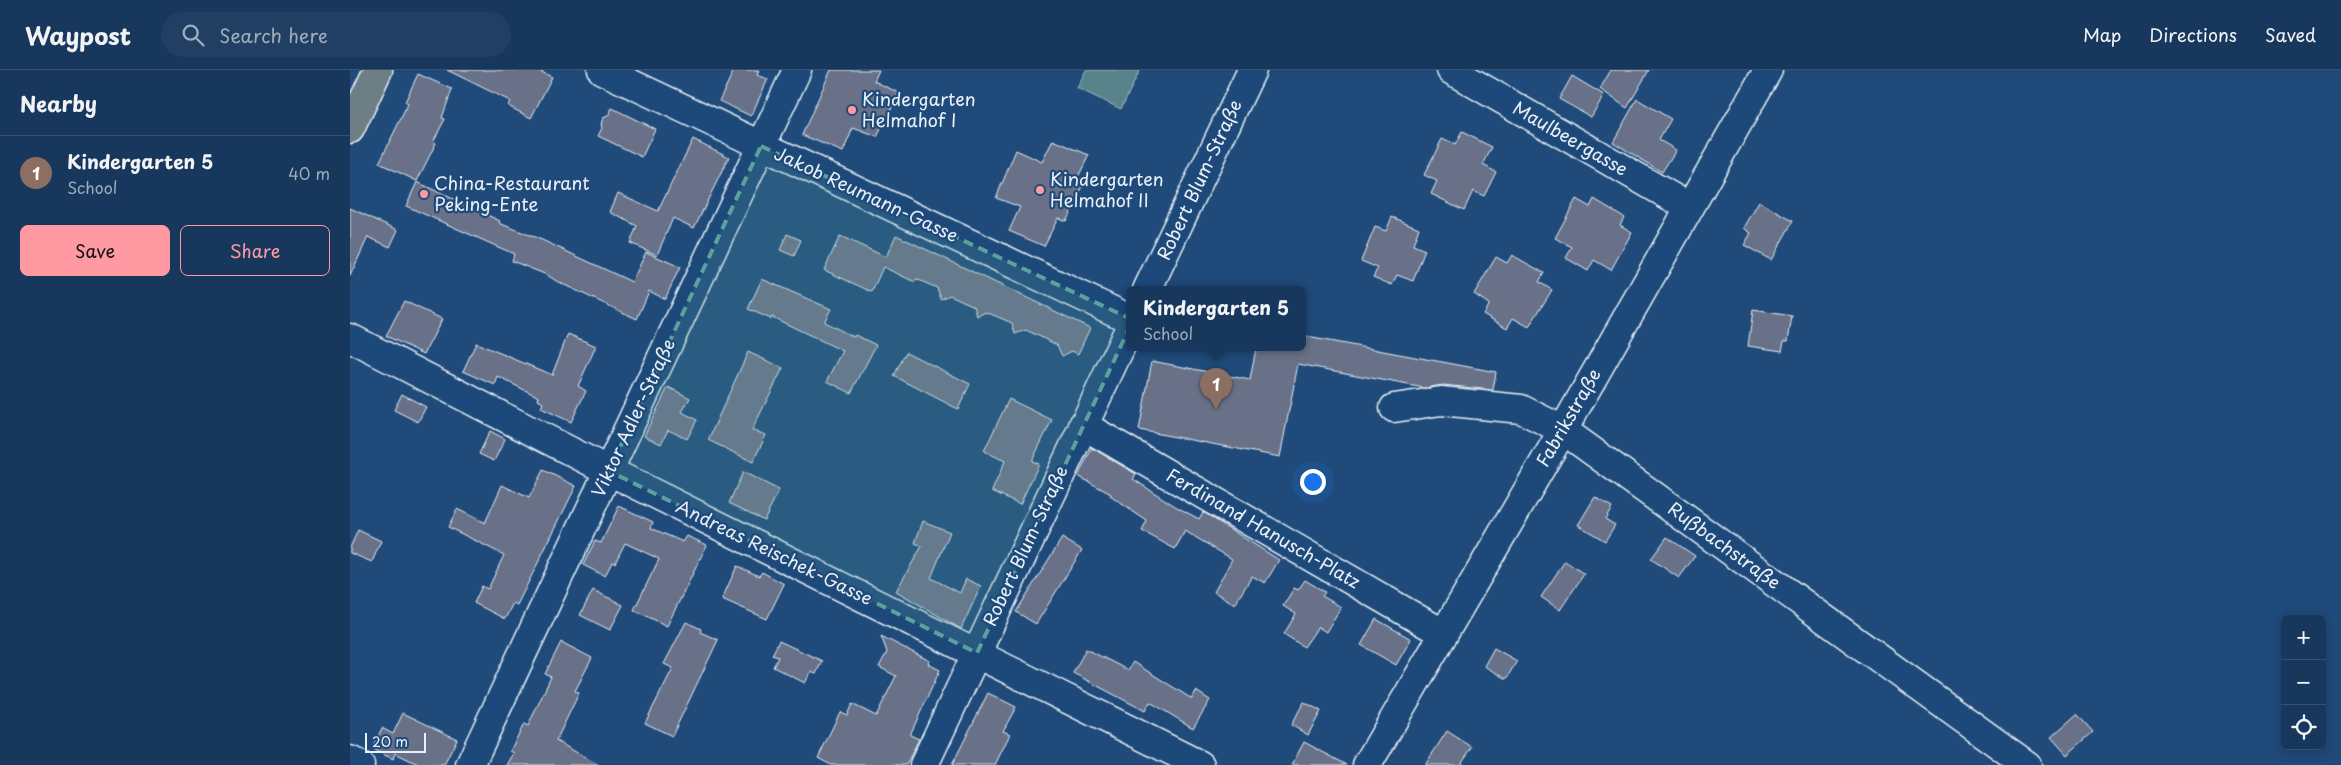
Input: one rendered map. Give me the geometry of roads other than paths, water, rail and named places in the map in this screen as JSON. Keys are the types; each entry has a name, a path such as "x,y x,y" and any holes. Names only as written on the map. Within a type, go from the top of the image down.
{"main road":[{"path":"350,129 378,70"}],"street":[{"name":"Jakob Reumann-Gasse","path":"602,70 1126,317"},
{"name":"Viktor Adler-Straße","path":"470,765 797,70"},
{"name":"Robert Blum-Straße","path":"1150,286 1252,70"},
{"name":"Maulbeergasse","path":"1450,70 1689,207"},
{"name":"Fabrikstraße","path":"1367,765 1563,430 1768,70"},
{"name":"Robert Blum-Straße","path":"924,765 1126,335"},
{"name":"Andreas Reischek-Gasse","path":"350,338 609,471 1200,765"},
{"name":"Rußbachstraße","path":"1394,408 1441,401 1522,409 1563,430 2027,765"},
{"name":"Ferdinand Hanusch-Platz","path":"1083,425 1444,634"},
{"path":"350,760 360,765"}],"place":[{"name":"Kindergarten Helmahof I","path":"852,110"},
{"name":"Kindergarten Helmahof II","path":"1040,190"},
{"name":"China-Restaurant Peking-Ente","path":"424,194"},
{"name":"Kindergarten 5","path":"1216,409"}]}
